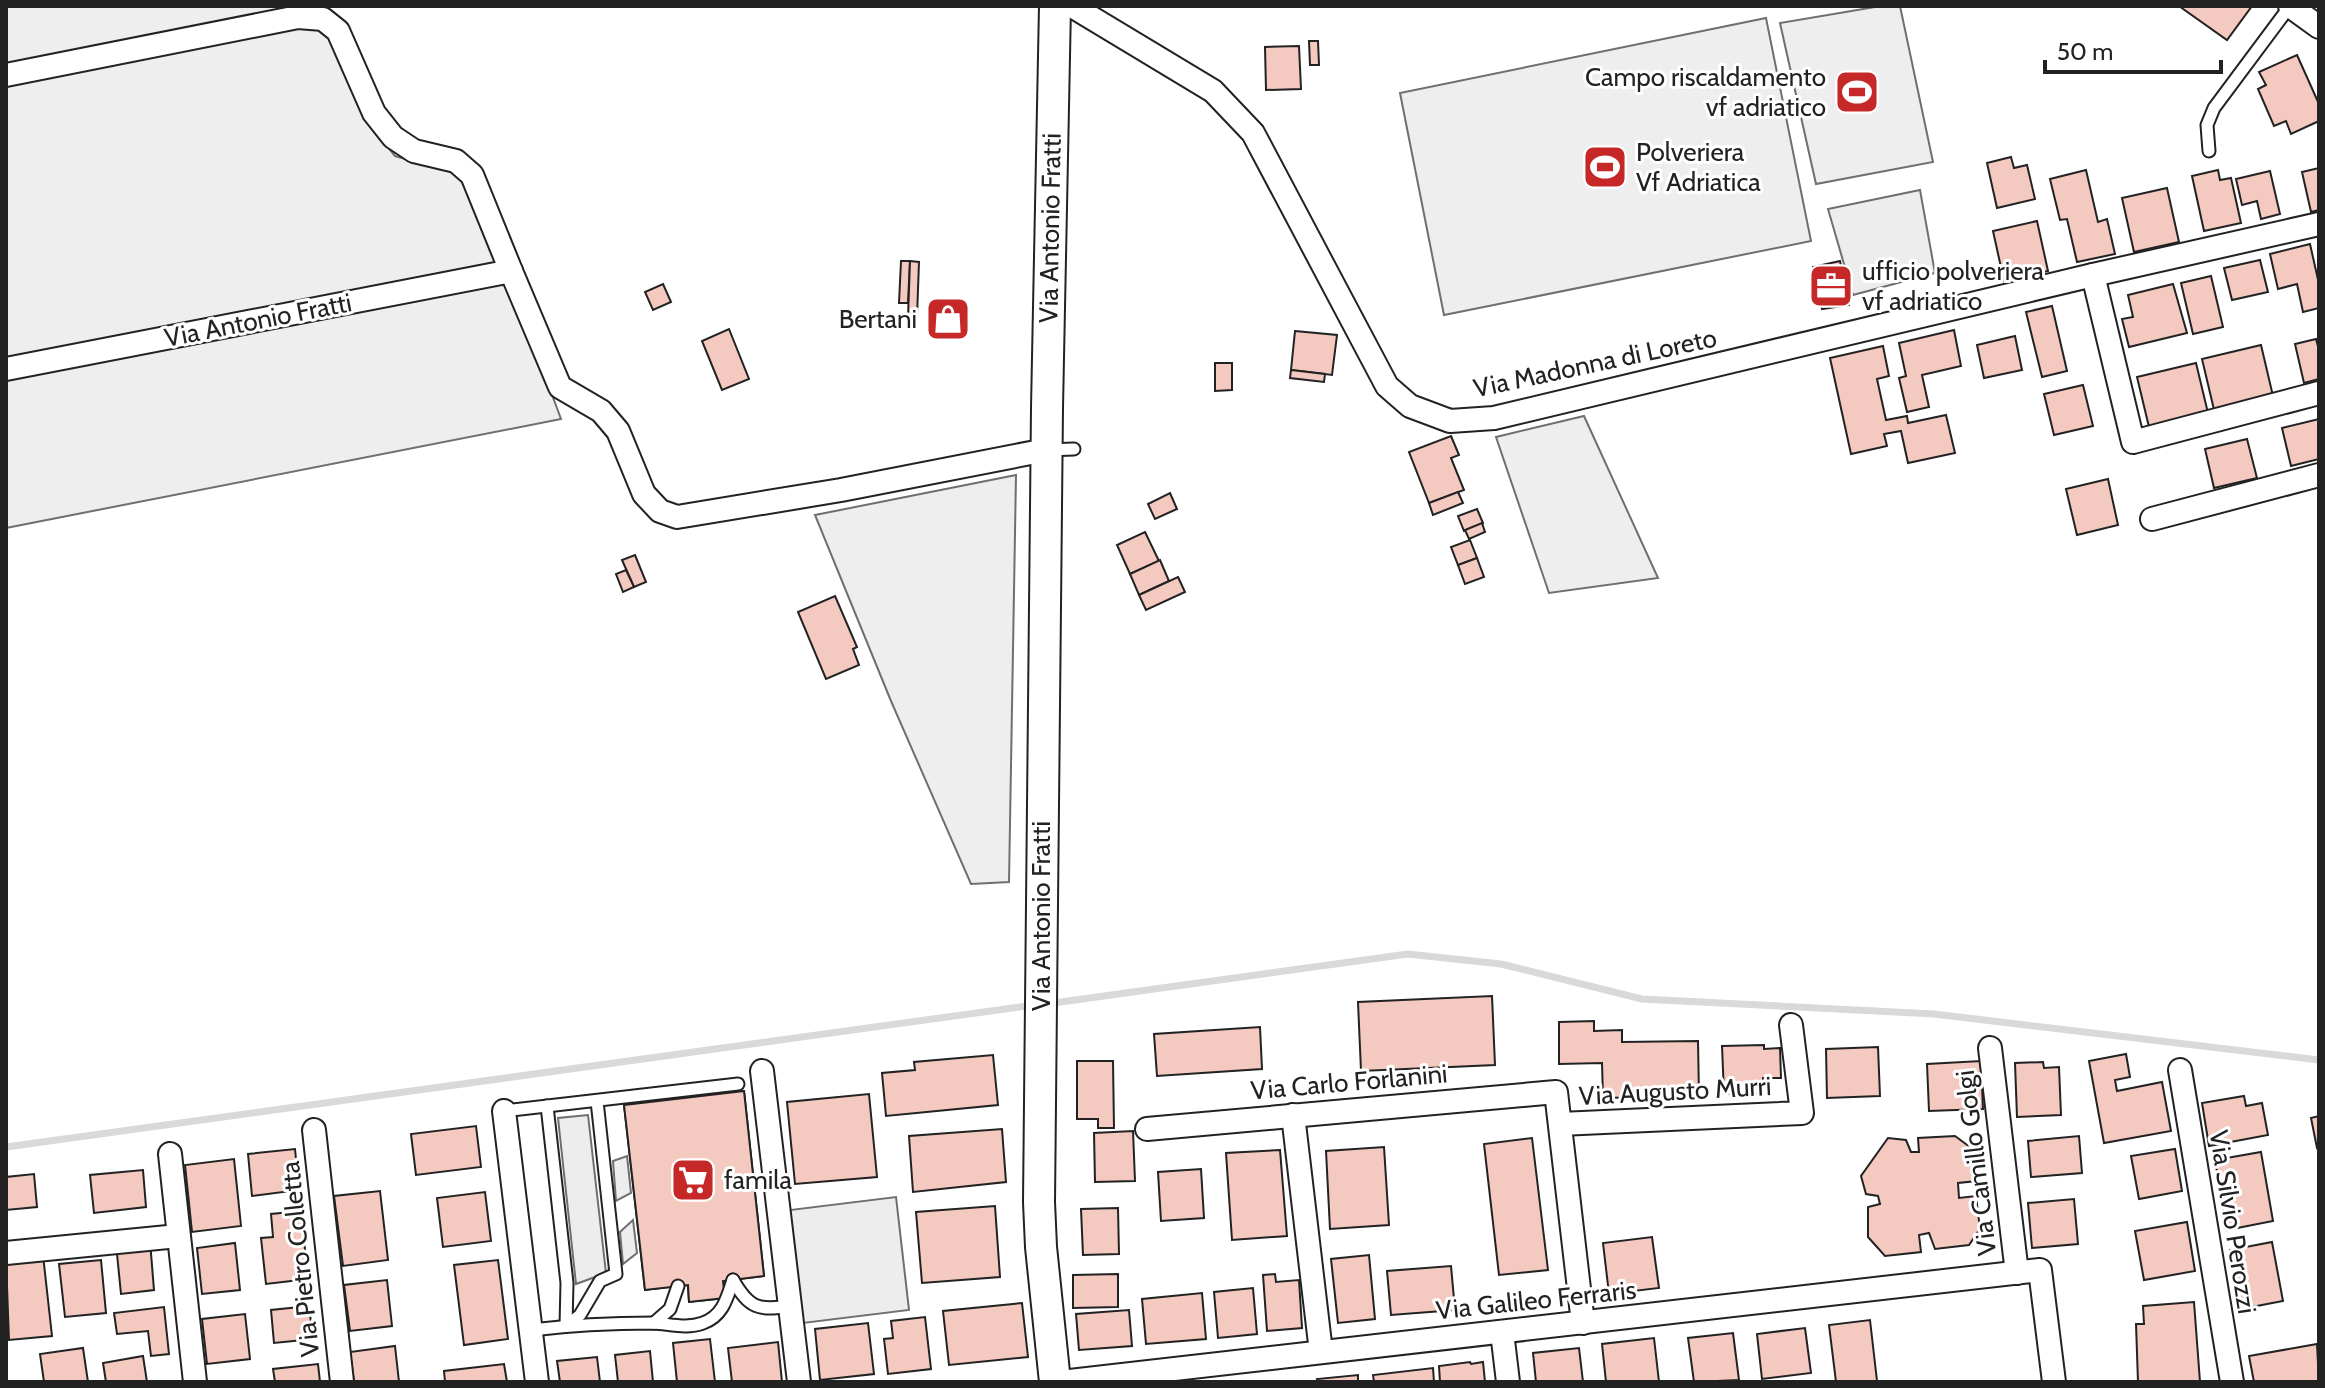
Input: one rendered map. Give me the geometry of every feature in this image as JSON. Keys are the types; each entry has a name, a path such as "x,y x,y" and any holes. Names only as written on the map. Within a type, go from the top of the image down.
{"street":[{"name":"Via Antonio Fratti","path":"1055,6 1060,449 1040,1029 1041,1247 1055,1382"},
{"name":"Via Madonna di Loreto","path":"1072,6 1213,91 1253,133 1387,386 1410,406 1450,421 1494,418 2319,224"},
{"path":"2290,6 2319,27"},
{"path":"6,75 298,17 323,19 338,31 374,113 393,137 414,151 456,161 472,175 560,387 601,411 618,431 644,494 660,511 677,517 1060,449"},
{"name":"Via Antonio Fratti","path":"6,369 511,271"},
{"path":"2093,275 2133,442 2319,393"},
{"path":"2152,519 2319,475"},
{"name":"Via Augusto Murri","path":"1560,1124 1802,1113 1791,1025"},
{"name":"Via Camillo Golgi","path":"1990,1048 2017,1273"},
{"name":"Via Silvio Perozzi","path":"2180,1070 2232,1382"},
{"path":"762,1071 799,1382"},
{"name":"Via Carlo Forlanini","path":"1147,1129 1556,1092 1560,1124"},
{"path":"504,1111 537,1382"},
{"path":"1293,1115 1321,1352"},
{"path":"1560,1124 1583,1323"},
{"name":"Via Pietro Colletta","path":"314,1130 342,1382"},
{"path":"170,1154 195,1382"},
{"path":"6,1253 178,1236"},
{"path":"2017,1273 2040,1270 2054,1382"},
{"name":"Via Galileo Ferraris","path":"1061,1382 2017,1273"},
{"path":"1502,1332 1508,1382"}],"lane":[{"path":"2209,151 2207,125 2214,108 2290,6"},
{"path":"504,1111 738,1084"},
{"path":"566,1326 580,1315 600,1281 616,1274 597,1101"},
{"path":"547,1106 567,1283 566,1326"},
{"path":"531,1330 566,1326 654,1323 679,1326 704,1323 724,1308 733,1280 745,1301 765,1310 790,1306"},
{"path":"654,1323 670,1309 678,1286"}],"shaded area":[{"path":"6,6 307,6 6,67"},
{"name":"Campo riscaldamento vf adriatico","path":"1881,6 1900,6 1933,162 1816,184 1780,23"},
{"name":"Polveriera Vf Adriatica","path":"1766,18 1811,241 1444,315 1400,93"},
{"path":"294,26 318,26 331,40 370,125 395,156 464,175 501,263 6,361 6,84"},
{"path":"1920,190 1935,273 1853,295 1828,209"},
{"path":"490,283 508,286 517,300 561,419 6,528 6,380"},
{"path":"1584,416 1658,578 1549,593 1496,437"},
{"path":"1016,475 1009,882 971,884 891,701 815,515"},
{"path":"588,1115 606,1273 576,1284 558,1118"},
{"path":"627,1156 631,1193 616,1201 613,1161"},
{"path":"896,1197 909,1310 803,1323 790,1210"},
{"path":"633,1220 637,1253 623,1264 620,1232"}],"building":[{"path":"2179,6 2252,6 2227,40"},
{"path":"1309,41 1318,41 1319,65 1310,65"},
{"path":"1299,46 1301,89 1266,90 1265,47"},
{"path":"2297,55 2319,104 2319,121 2291,134 2286,121 2274,126 2258,89 2266,85 2259,72"},
{"path":"2011,157 2014,168 2027,165 2035,199 1997,208 1987,163"},
{"path":"2319,168 2319,210 2311,212 2302,172"},
{"path":"2086,170 2098,222 2107,219 2115,254 2077,262 2067,219 2060,220 2050,179"},
{"path":"2218,170 2220,180 2231,178 2241,223 2204,231 2192,176"},
{"path":"2270,171 2280,214 2261,219 2257,201 2242,205 2236,179"},
{"path":"2167,188 2179,242 2134,252 2122,198"},
{"path":"2037,221 2048,271 2004,281 1993,231"},
{"path":"2310,244 2319,284 2319,308 2303,312 2297,284 2278,289 2270,254"},
{"path":"2260,260 2268,292 2232,300 2224,268"},
{"path":"901,261 910,261 908,303 899,303"},
{"path":"910,261 919,262 917,317 908,317"},
{"name":"ufficio polveriera vf adriatico","path":"1840,261 1849,305 1822,309 1813,267"},
{"path":"2211,276 2223,327 2193,334 2181,283"},
{"path":"663,284 671,302 653,310 645,292"},
{"path":"2173,284 2187,333 2129,347 2122,319 2133,317 2128,295"},
{"path":"2052,306 2067,371 2042,377 2026,312"},
{"path":"729,329 749,379 722,390 702,341"},
{"path":"1954,330 1961,366 1922,375 1929,407 1907,412 1899,378 1906,376 1899,343"},
{"path":"1295,331 1337,335 1332,375 1291,370"},
{"path":"2015,336 2022,370 1984,378 1977,345"},
{"path":"2316,339 2319,379 2304,383 2295,344"},
{"path":"2261,345 2273,396 2215,414 2202,359"},
{"path":"1883,346 1889,376 1877,379 1886,420 1907,416 1908,423 1946,415 1955,453 1908,463 1901,431 1884,434 1887,446 1851,454 1830,358"},
{"path":"1215,363 1232,363 1232,390 1215,391"},
{"path":"2196,363 2208,413 2149,427 2137,377"},
{"path":"1291,370 1325,374 1324,382 1290,378"},
{"path":"2083,385 2093,426 2054,435 2044,394"},
{"path":"2319,419 2319,459 2291,466 2282,428"},
{"path":"1451,436 1459,455 1451,458 1464,490 1429,503 1409,452"},
{"path":"2247,439 2257,478 2214,488 2205,449"},
{"path":"2108,479 2118,525 2077,535 2066,489"},
{"path":"1458,492 1463,503 1433,515 1429,503"},
{"path":"1170,493 1177,509 1155,519 1148,504"},
{"path":"1477,509 1483,523 1464,531 1458,516"},
{"path":"1482,523 1485,532 1469,539 1465,530"},
{"path":"1145,532 1159,561 1130,574 1117,545"},
{"path":"1470,540 1477,558 1458,565 1451,547"},
{"path":"635,555 646,582 634,587 622,560"},
{"path":"1477,558 1484,577 1465,584 1458,565"},
{"path":"1160,560 1169,581 1139,595 1130,574"},
{"path":"626,570 634,587 623,592 616,574"},
{"path":"1178,577 1185,592 1146,610 1139,595"},
{"path":"835,596 857,647 853,649 859,665 826,679 798,612"},
{"path":"1492,996 1495,1065 1361,1071 1358,1002"},
{"path":"1594,1021 1594,1031 1622,1030 1622,1042 1698,1041 1699,1096 1603,1098 1602,1063 1559,1064 1559,1022"},
{"path":"1260,1027 1262,1069 1157,1076 1154,1034"},
{"path":"1764,1045 1764,1049 1780,1048 1781,1078 1763,1078 1763,1093 1724,1094 1722,1046"},
{"path":"1878,1047 1880,1096 1827,1098 1826,1049"},
{"path":"2126,1054 2130,1077 2115,1080 2117,1091 2162,1082 2171,1131 2104,1143 2089,1061"},
{"path":"993,1055 998,1105 886,1116 882,1073 915,1070 914,1062"},
{"path":"1077,1061 1113,1061 1114,1128 1098,1128 1098,1119 1077,1119"},
{"path":"1981,1061 1983,1109 1929,1111 1927,1064"},
{"path":"2043,1062 2044,1068 2059,1067 2061,1115 2017,1117 2015,1063"},
{"name":"famila","path":"744,1091 764,1276 723,1281 725,1298 689,1302 688,1285 645,1290 624,1105"},
{"name":"famila","path":"744,1091 764,1276 723,1281 725,1298 689,1302 688,1285 645,1290 624,1105"},
{"path":"869,1094 877,1177 795,1184 787,1102"},
{"path":"2244,1096 2246,1106 2262,1103 2268,1135 2209,1146 2202,1103"},
{"path":"2319,1116 2319,1147 2317,1148 2311,1118"},
{"path":"476,1126 481,1167 416,1175 411,1134"},
{"path":"1002,1129 1006,1182 913,1192 909,1136"},
{"path":"1133,1131 1135,1181 1095,1182 1094,1133"},
{"path":"1955,1136 1974,1150 1977,1181 1958,1183 1959,1198 1976,1196 1980,1229 1969,1245 1935,1249 1929,1233 1919,1235 1921,1252 1885,1256 1868,1237 1868,1207 1880,1204 1878,1196 1866,1194 1861,1176 1888,1138 1906,1140 1911,1152 1919,1152 1918,1138"},
{"path":"2079,1136 2082,1173 2031,1177 2028,1141"},
{"path":"1532,1138 1548,1270 1499,1275 1484,1144"},
{"path":"1384,1147 1389,1225 1330,1229 1326,1151"},
{"path":"295,1149 299,1190 252,1196 248,1154"},
{"path":"2175,1149 2182,1191 2139,1199 2131,1156"},
{"path":"1280,1150 1287,1236 1232,1240 1226,1153"},
{"path":"2261,1152 2273,1221 2227,1230 2215,1160"},
{"path":"234,1159 241,1226 192,1232 185,1165"},
{"path":"1201,1169 1204,1218 1161,1221 1158,1172"},
{"path":"143,1170 146,1207 94,1213 90,1175"},
{"path":"34,1174 37,1207 6,1210 6,1177"},
{"path":"380,1191 388,1260 343,1266 334,1196"},
{"path":"485,1192 491,1241 443,1247 437,1198"},
{"path":"2074,1199 2078,1244 2032,1248 2028,1203"},
{"path":"995,1206 1000,1277 922,1283 916,1212"},
{"path":"1118,1208 1119,1254 1083,1255 1081,1209"},
{"path":"301,1211 308,1279 266,1284 261,1238 273,1237 271,1214"},
{"path":"2187,1222 2195,1271 2144,1280 2135,1231"},
{"path":"1652,1237 1659,1288 1609,1294 1603,1243"},
{"path":"150,1241 154,1290 121,1294 116,1244"},
{"path":"2272,1242 2283,1301 2241,1309 2230,1250"},
{"path":"235,1243 240,1290 202,1294 197,1248"},
{"path":"43,1255 52,1336 9,1340 6,1259"},
{"path":"1369,1255 1375,1319 1338,1323 1331,1259"},
{"path":"101,1260 106,1313 65,1317 59,1264"},
{"path":"498,1260 508,1339 464,1345 454,1265"},
{"path":"1451,1266 1455,1310 1391,1315 1387,1271"},
{"path":"1118,1274 1118,1307 1073,1308 1073,1275"},
{"path":"1275,1274 1276,1282 1299,1280 1302,1328 1267,1331 1263,1275"},
{"path":"387,1280 392,1326 350,1331 344,1285"},
{"path":"1253,1288 1257,1334 1218,1338 1214,1292"},
{"path":"1202,1293 1206,1339 1146,1344 1142,1299"},
{"path":"2194,1302 2200,1382 2138,1382 2136,1324 2144,1324 2143,1306"},
{"path":"1022,1303 1028,1357 949,1365 943,1311"},
{"path":"309,1306 313,1339 274,1343 271,1310"},
{"path":"164,1307 169,1354 151,1356 148,1331 117,1334 114,1313"},
{"path":"1129,1310 1132,1346 1079,1350 1076,1314"},
{"path":"245,1314 250,1359 207,1364 202,1319"},
{"path":"925,1317 931,1369 888,1374 884,1339 893,1338 891,1321"},
{"path":"1870,1320 1877,1381 1836,1382 1829,1325"},
{"path":"868,1323 874,1374 820,1380 815,1329"},
{"path":"1805,1328 1811,1373 1762,1379 1757,1334"},
{"path":"1733,1333 1739,1380 1694,1382 1688,1338"},
{"path":"1654,1338 1659,1382 1606,1382 1602,1344"},
{"path":"710,1339 715,1382 677,1382 673,1343"},
{"path":"778,1342 782,1382 732,1382 728,1348"},
{"path":"2317,1344 2319,1382 2254,1382 2249,1356"},
{"path":"395,1346 399,1382 354,1382 350,1352"},
{"path":"83,1348 88,1382 44,1382 40,1354"},
{"path":"1579,1348 1583,1382 1536,1382 1533,1353"},
{"path":"650,1351 653,1382 618,1382 615,1355"},
{"path":"143,1356 147,1382 106,1382 103,1363"},
{"path":"597,1357 600,1382 560,1382 557,1361"},
{"path":"1483,1362 1485,1382 1440,1382 1439,1366"},
{"path":"318,1364 320,1382 275,1382 273,1369"},
{"path":"504,1364 507,1382 445,1382 444,1371"},
{"path":"1433,1368 1434,1382 1374,1382 1373,1375"},
{"path":"1358,1375 1358,1382 1318,1382 1317,1379"}],"waterway":[{"path":"1046,1004 1408,954 1501,964 1642,999 1934,1014 2319,1060"},
{"path":"6,1147 1034,1005"}],"place":[{"name":"Campo riscaldamento vf adriatico","path":"1857,92"},
{"name":"Polveriera Vf Adriatica","path":"1605,167"},
{"name":"ufficio polveriera vf adriatico","path":"1831,286"},
{"name":"Bertani","path":"948,319"},
{"name":"famila","path":"693,1180"}]}
